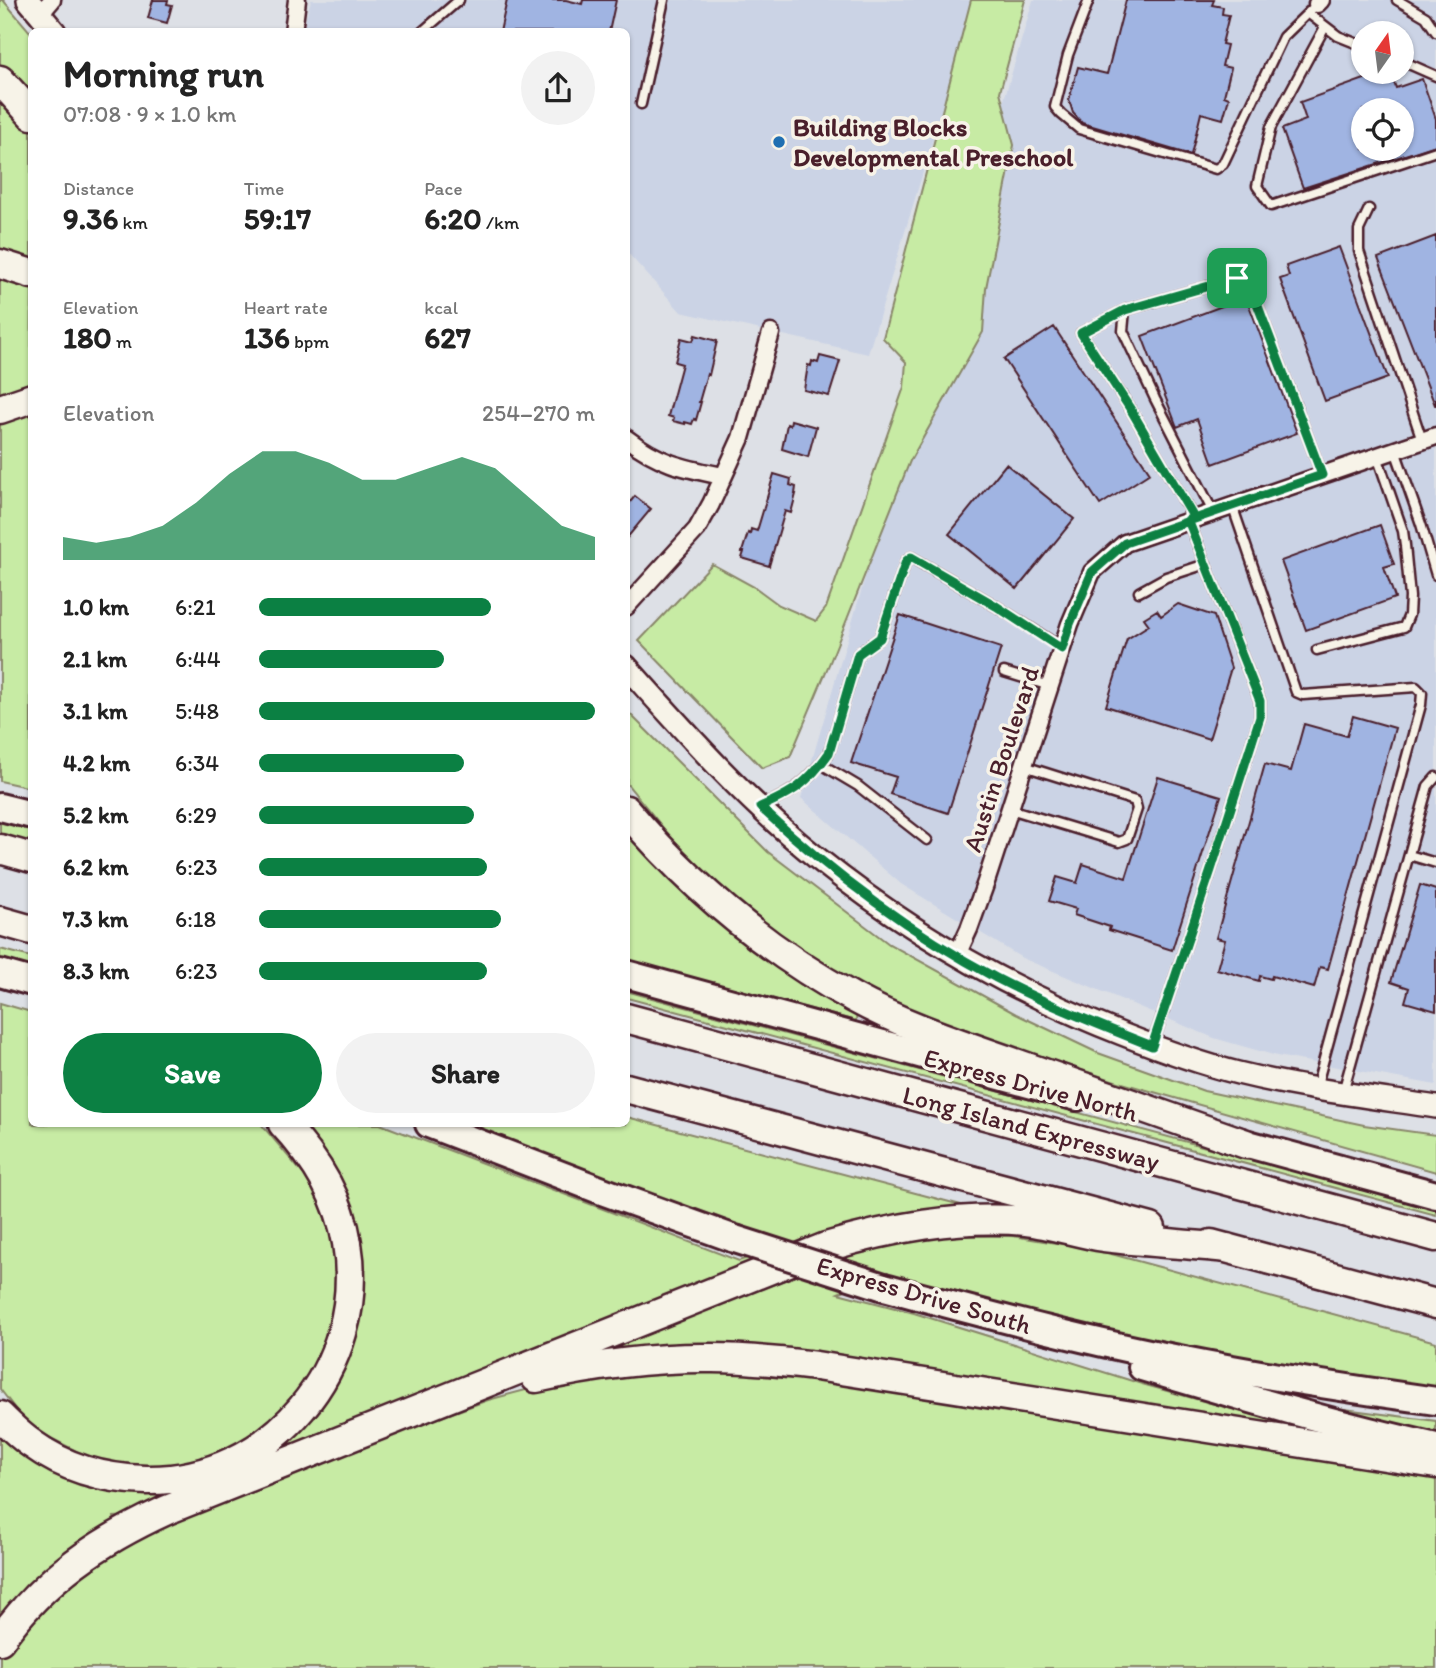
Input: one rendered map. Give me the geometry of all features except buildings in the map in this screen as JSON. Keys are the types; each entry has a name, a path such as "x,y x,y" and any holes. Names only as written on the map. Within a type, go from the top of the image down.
{"highway":[{"path":"0,80 28,111"},
{"path":"0,264 28,273"},
{"path":"0,409 28,399"},
{"path":"0,807 28,814"},
{"path":"630,814 676,865 728,913 785,956 856,999 917,1027 1246,1144"},
{"path":"0,849 28,857"},
{"path":"0,921 28,929"},
{"path":"0,973 28,981"},
{"name":"Express Drive North","path":"630,975 1436,1195"},
{"name":"Long Island Expressway","path":"630,1019 1436,1237"},
{"path":"630,1089 1436,1304"},
{"path":"0,1416 32,1444 69,1465 109,1477 154,1480 180,1478 223,1466 265,1443 302,1410 316,1392 336,1352 348,1311 350,1267 348,1243 333,1196 307,1151 286,1127"},
{"name":"Express Drive South","path":"437,1127 735,1239 884,1287 1130,1349 1234,1370 1436,1401"},
{"path":"0,1640 18,1616 73,1563 120,1533 167,1510 826,1247 876,1233 926,1224 1002,1220 1026,1221 1102,1236 1227,1248"},
{"path":"1008,1320 1102,1355 1166,1375 1323,1420 1436,1447"},
{"path":"415,1412 536,1378 589,1367 679,1358 747,1359 816,1366 1436,1464"}],"main road":[{"path":"40,5 53,28"},
{"path":"630,670 760,807 815,857 910,926 993,976 1049,1003 1152,1046 1236,1072 1316,1089 1436,1107"}],"street":[{"path":"294,28 297,0"},
{"path":"630,603 697,529 741,438 771,333"},
{"name":"Austin Boulevard","path":"957,955 974,915 1070,624 1092,572 1125,543 1429,438"},
{"path":"630,441 646,453 679,467 723,476"}],"lane":[{"path":"427,28 459,0"},
{"path":"641,104 664,0"},
{"path":"1089,0 1068,55 1055,107 1079,129 1216,169 1223,164 1283,37 1315,4 1325,27 1351,41"},
{"path":"1397,0 1426,18 1436,32"},
{"path":"1325,27 1271,127 1257,186 1271,206 1436,151"},
{"path":"1414,66 1436,76"},
{"path":"1369,209 1359,230 1359,251 1429,438"},
{"path":"1152,1046 1260,717 1260,701 1191,519 1131,410 1081,333 1125,310 1237,278 1250,285 1322,475"},
{"path":"1125,310 1123,331 1213,512"},
{"path":"1395,450 1436,575"},
{"path":"1317,650 1404,627 1409,615 1410,597 1402,531 1377,456"},
{"path":"1232,505 1296,692 1303,695 1416,687 1422,693 1421,705 1316,1089"},
{"path":"760,807 799,787 829,753 858,654 880,638 906,561 911,557 996,606 1062,649"},
{"path":"1139,592 1166,577 1206,564"},
{"path":"1004,672 1050,686"},
{"path":"821,764 858,786 927,840"},
{"path":"1010,809 1119,842 1127,839 1137,808 1135,801 1024,766"},
{"path":"1343,1093 1428,786 1436,777"},
{"path":"1409,855 1436,863"}],"shaded area":[{"name":"Building Blocks Developmental Preschool","path":"311,0 975,0 868,354 681,312 630,255 630,28 304,26"},
{"path":"1033,0 1436,0 1436,1085 1277,1056 1214,1038 1022,958 901,884 801,798"}],"green space":[{"path":"0,0 3,0 28,29 28,98 0,67"},
{"path":"971,0 1025,0 1000,92 1014,145 986,288 983,332 910,461 790,757 762,768 639,641 712,564 756,588 779,605 816,621 826,608 904,387 906,362 883,338"},
{"path":"0,92 28,123 28,262 0,252"},
{"path":"0,276 28,286 28,392 0,399"},
{"path":"28,415 28,787 0,781 0,424 6,419"},
{"path":"630,714 768,852 889,944 1016,1014 1098,1053 1204,1091 1364,1125 1436,1135 1436,1172 1115,1081 908,1013 813,961 735,903 682,851 630,788"},
{"path":"0,822 28,829 28,842 0,834"},
{"path":"630,831 678,886 786,974 857,1012 856,1021 630,961"},
{"path":"0,949 28,956 28,971 0,963"},
{"path":"630,992 1436,1209 1436,1215 630,999"},
{"path":"0,1003 28,1011 28,1127 264,1127 315,1188 339,1261 337,1310 316,1374 275,1422 221,1457 166,1469 96,1461 29,1427 0,1389"},
{"path":"630,1118 980,1210 927,1213 135,1516 114,1517 116,1528 0,1626 0,1424 84,1480 261,1460 360,1285 292,1127 388,1127 739,1261 783,1246 468,1127 630,1127"},
{"path":"946,1236 1013,1236 1093,1249 1436,1342 1436,1389 1108,1338 880,1275 838,1293 914,1313 1142,1384 1369,1447 807,1361 604,1363 602,1351 862,1250"},
{"path":"693,1370 809,1377 1436,1475 1436,1668 0,1668 0,1656 18,1629 106,1550 275,1477 488,1400 560,1381"},
{"path":"1329,1407 1436,1421 1436,1437 1318,1408"}],"place":[{"name":"Building Blocks Developmental Preschool","path":"779,142"}],"route":[{"path":"1237,278 1125,310 1081,333 1131,410 1173,480 1194,518 1188,520 1260,701 1260,717 1152,1046 1049,1003 957,955 853,886 815,857 760,807 799,787 829,753 858,654 880,638 906,561 911,557 996,606 1062,649 1092,572 1125,543 1188,520 1322,475 1250,285 1237,278"}]}
